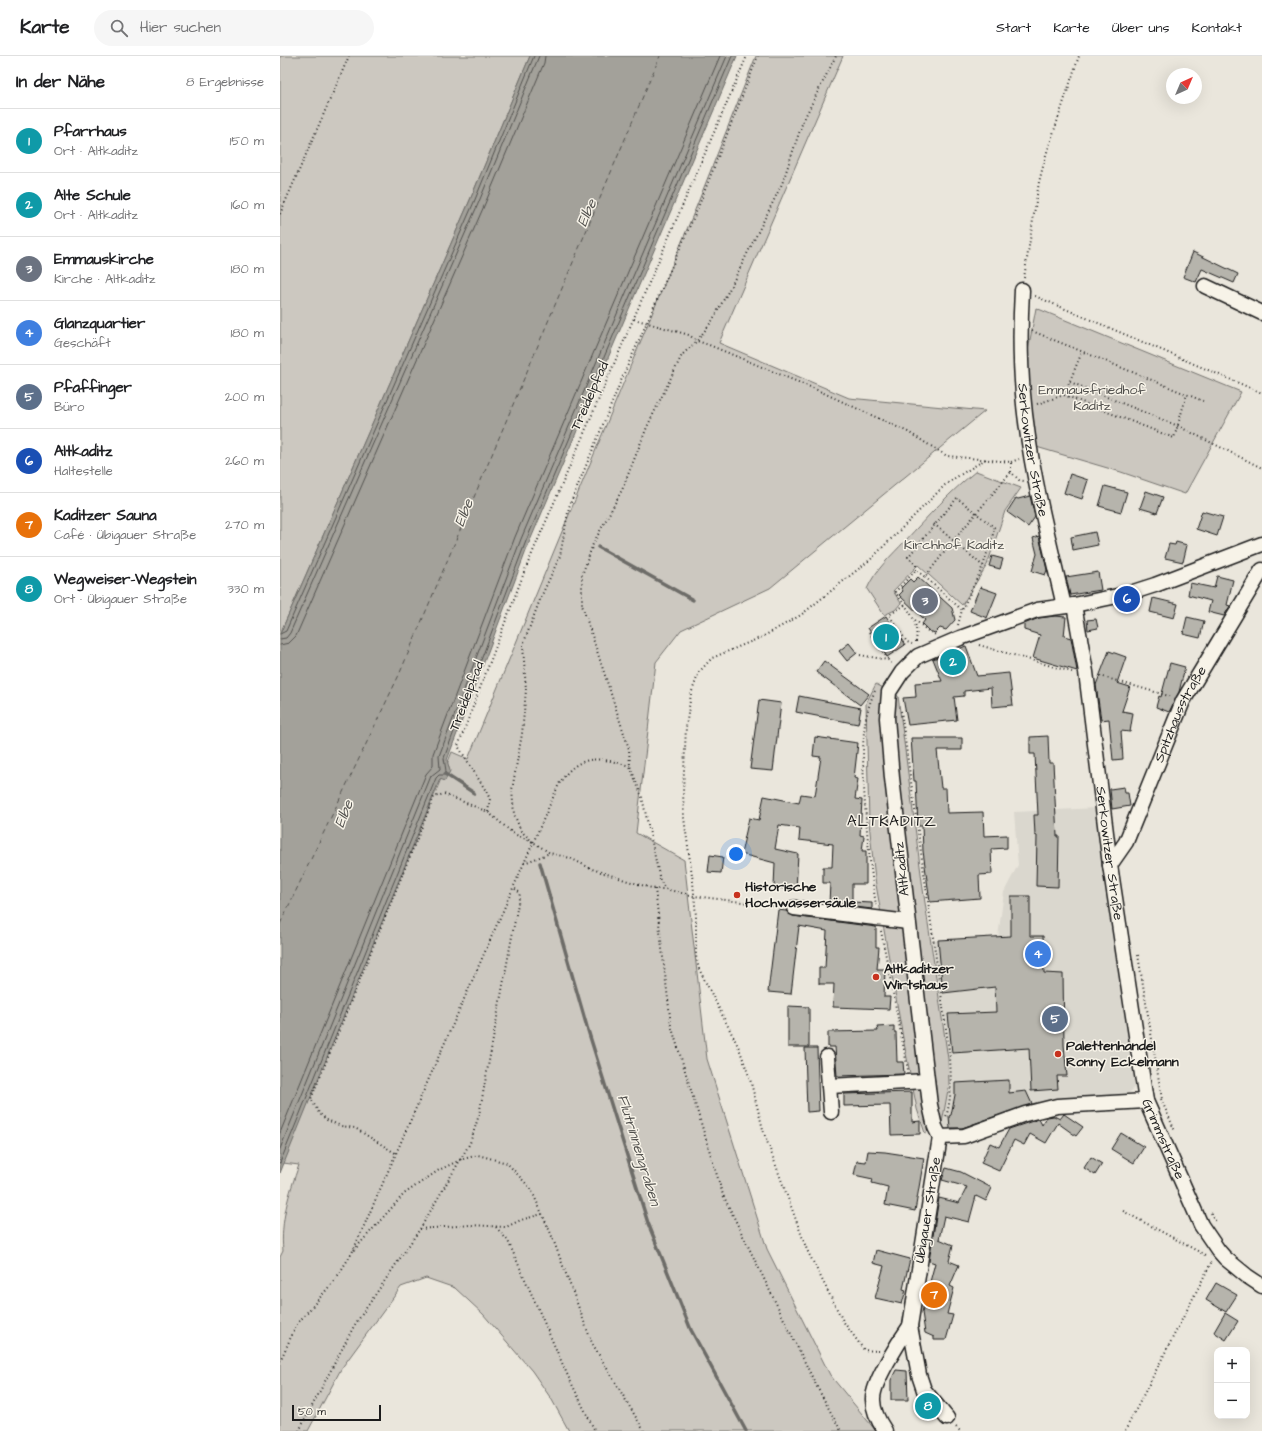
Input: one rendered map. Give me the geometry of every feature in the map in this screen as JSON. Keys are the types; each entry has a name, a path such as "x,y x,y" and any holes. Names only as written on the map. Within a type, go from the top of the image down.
{"street":[{"path":"1205,286 1262,313"},
{"name":"Serkowitzer Straße","path":"1022,290 1020,326 1026,416 1037,485 1086,672 1110,865 1146,1101"},
{"path":"1069,606 1127,594 1155,585 1262,544"},
{"name":"Spitzhausstraße","path":"1110,865 1126,842 1183,701 1262,570"},
{"name":"Altkaditz","path":"939,1134 930,1105 908,922 887,718 889,692 902,672 918,656 960,638 1036,610 1069,606"},
{"path":"794,908 908,922"},
{"path":"827,1058 831,1112"},
{"path":"829,1086 927,1081"},
{"name":"Grimmstraße","path":"939,1134 964,1136 1025,1114 1057,1106 1146,1101 1215,1254 1262,1286"},
{"name":"Übigauer Straße","path":"939,1134 910,1326 919,1375 924,1390 947,1418"},
{"path":"885,1431 876,1413 873,1398 874,1389 898,1344 910,1326"}],"path":[{"path":"280,214 349,56"},
{"name":"Treidelpfad","path":"488,812 490,799 458,746 525,570 747,56"},
{"path":"758,56 697,210 622,376 569,507 560,556 541,597 523,645 526,690 522,734 512,790 514,814 521,831 533,842 550,853 570,858 592,869 655,889 665,889 694,896 794,908"},
{"path":"665,889 660,880 642,797 630,766 629,749 605,680 582,605 582,575 593,544 622,490 647,427 682,355 697,341 712,321 782,184 803,122 836,56"},
{"path":"1079,56 1046,155 1039,182 1022,290 1262,393"},
{"path":"634,319 689,335 697,341 815,389 908,432 947,456 1011,462 1012,472 1019,480 1037,485"},
{"path":"1020,326 1203,401"},
{"path":"1064,395 1082,352"},
{"path":"1070,382 1178,426 1262,468"},
{"path":"1026,416 1036,405 1064,395 1174,438 1187,394"},
{"path":"898,1344 878,1351 864,1350 844,1321 807,1250 764,1133 750,1079 739,1048 699,969 696,956 694,896 684,818 683,792 689,708 698,672 712,658 762,637 801,615 871,559 945,485 986,459"},
{"path":"925,577 953,541 1012,472"},
{"path":"957,629 962,610 984,566 995,528 956,498 908,557 916,565 916,570 962,610"},
{"path":"934,524 984,566"},
{"path":"916,570 895,592 915,620 929,632 936,635 943,633"},
{"path":"905,606 888,615 906,642 915,646 917,631 915,620"},
{"path":"869,632 888,660 902,672"},
{"path":"860,655 888,660"},
{"path":"875,691 868,705 862,744 866,829 878,918 902,1044 912,1082"},
{"path":"901,706 950,1057 952,1083 950,1101 939,1134"},
{"path":"280,1361 297,1324 335,1280 352,1253 395,1152 559,784 574,767 585,761 602,759 630,766"},
{"path":"395,1152 355,1128 341,1126 326,1120 319,1113 311,1099 434,797 444,794 488,812 514,834 533,842"},
{"path":"523,864 550,853"},
{"path":"299,1431 354,1326 420,1230 470,1143 479,1115 484,1091 520,893 513,887"},
{"path":"655,889 671,1025 723,1195 816,1385 841,1431"},
{"path":"1137,951 1162,1098 1176,1134"},
{"path":"1146,1101 1162,1098"},
{"path":"352,1253 404,1194 439,1170 460,1160 478,1155 507,1163 531,1189 592,1342 644,1431"},
{"path":"1124,1211 1215,1254 1125,1431"},
{"path":"1210,1211 1217,1225"},
{"path":"420,1230 470,1225 506,1227 521,1220 542,1214"},
{"path":"496,1227 508,1241 567,1374 595,1431"}],"shaded area":[{"path":"1097,808 1135,1087 1129,1093 1059,1101 980,1128 949,1130 942,1123 949,1084 948,1059 932,941 998,937 1004,892 1018,865 1014,812"}],"green space":[{"path":"280,56 530,56 470,200 280,634"},
{"path":"756,56 843,56 719,343 849,398 985,411 770,588 681,630 656,662 636,833 684,860 707,1059 767,1249 830,1375 876,1431 569,1431 552,1400 532,1371 483,1314 455,1288 426,1278 401,1287 341,1369 308,1431 280,1431 280,1257 283,1251 282,1240 286,1208 299,1165 283,1163 452,752 468,759 697,205"},
{"name":"Emmausfriedhof Kaditz","path":"1036,308 1241,392 1185,494 1121,472 1033,446 1027,356"},
{"name":"Kirchhof Kaditz","path":"976,471 1021,488 1005,511 987,565 962,605 918,565 893,591 901,603 895,610 884,615 867,589 874,575 931,513 957,487"},
{"path":"876,684 898,696 923,889 948,1059 949,1084 942,1123 925,1133 917,1109 903,1038 875,879 869,822 866,703"}],"water":[{"name":"Elbe","path":"530,56 737,56 529,543 447,760 450,771 445,781 440,779 280,1173 280,634 470,200"}],"building":[{"path":"1193,252 1238,274 1234,283 1202,269 1196,282 1183,277"},
{"path":"1070,474 1088,480 1082,499 1064,493"},
{"path":"1105,486 1127,492 1121,512 1099,506"},
{"path":"1146,491 1163,497 1157,513 1140,508"},
{"path":"1030,496 1035,517 1028,527 1007,512 1016,498 1018,499"},
{"path":"1202,511 1223,517 1217,536 1196,529"},
{"path":"1095,532 1098,545 1073,550 1071,537"},
{"path":"1039,536 1047,570 1045,575 1032,571 1037,554 1033,538"},
{"path":"1176,542 1187,545 1183,562 1165,558 1169,544 1175,545"},
{"path":"992,556 1003,559 1000,569 989,566"},
{"path":"1098,572 1101,590 1070,595 1066,577"},
{"path":"1217,576 1233,580 1227,605 1230,606 1224,616 1208,612 1211,601 1188,595 1190,583 1214,588"},
{"path":"918,577 952,608 955,620 946,630 940,628 935,633 929,631 922,624 925,620 899,595 903,591 901,588 910,579 913,582"},
{"path":"980,587 997,593 987,618 970,611"},
{"path":"1153,598 1178,604 1174,618 1150,612"},
{"path":"886,616 905,645 887,657 868,628"},
{"path":"1055,616 1066,617 1064,636 1071,638 1077,671 1033,658 1040,635 1024,630 1024,624 1039,618"},
{"path":"1187,617 1204,621 1200,638 1183,634"},
{"path":"1096,619 1098,628 1088,630 1087,620"},
{"path":"849,643 857,653 847,661 839,651"},
{"path":"966,646 977,676 1009,673 1013,705 992,707 991,688 964,691 964,696 954,697 957,720 908,725 903,698 916,697 915,683 942,681 933,659"},
{"path":"1109,651 1126,657 1117,683 1130,687 1122,711 1133,713 1130,732 1121,731 1123,759 1113,760 1109,719 1101,720 1096,685"},
{"path":"824,661 869,694 860,705 816,672"},
{"path":"1170,663 1185,667 1179,692 1169,712 1156,707 1159,696 1161,697"},
{"path":"799,696 861,708 858,724 796,712"},
{"path":"759,700 781,703 773,771 750,769"},
{"path":"1048,736 1049,763 1053,763 1057,836 1059,836 1058,887 1036,886 1037,836 1035,835 1034,815 1038,815 1035,754 1030,754 1030,737"},
{"path":"815,737 858,743 854,778 858,779 855,799 862,800 860,835 864,836 862,851 866,851 866,884 852,884 852,902 872,903 872,909 829,904 830,883 823,883 823,867 832,867 833,844 799,840 800,828 779,825 775,849 798,854 796,890 774,887 775,863 741,854 749,818 759,820 764,796 799,803 801,794 815,796 821,757 813,756"},
{"path":"911,738 962,738 962,750 937,750 941,788 946,788 947,813 983,812 984,836 1007,835 1007,848 991,849 992,874 979,875 980,898 930,902 923,851 922,826 918,826 916,781 914,781"},
{"path":"1124,787 1125,793 1128,793 1130,806 1112,809 1110,789"},
{"path":"710,855 723,857 721,873 708,872"},
{"path":"1011,896 1030,896 1030,936 1043,936 1044,973 1063,974 1064,1045 1067,1076 1057,1076 1058,1089 1031,1091 1029,1048 952,1053 948,1014 996,1012 995,987 943,993 938,940 1011,936"},
{"path":"778,910 786,911 793,916 876,927 876,947 879,947 877,969 885,969 884,997 890,997 889,1009 833,1007 834,984 819,984 819,968 825,968 827,931 799,926 791,994 768,992"},
{"path":"788,1006 809,1007 809,1047 788,1047"},
{"path":"894,1026 894,1032 896,1032 897,1062 903,1062 904,1074 837,1076 835,1047 828,1047 828,1032 878,1031 877,1027"},
{"path":"805,1048 817,1048 819,1111 807,1112"},
{"path":"1009,1080 1009,1093 1026,1091 1032,1104 962,1128 950,1128 949,1116 951,1115 955,1095 955,1083"},
{"path":"912,1092 912,1122 920,1121 920,1134 891,1135 890,1105 844,1106 844,1094"},
{"path":"1064,1114 1083,1127 1076,1136 1058,1123 1046,1143 1030,1134 1024,1145 1014,1140 999,1171 981,1163 990,1143 999,1147 1009,1129 1039,1119 1042,1125 1047,1117 1054,1116 1060,1119"},
{"path":"1121,1133 1144,1147 1134,1163 1111,1149"},
{"path":"868,1151 924,1158 915,1211 885,1205 888,1187 872,1183 873,1179 854,1175 857,1161 866,1162"},
{"path":"1091,1157 1102,1164 1095,1175 1084,1168"},
{"path":"946,1168 961,1172 992,1188 986,1201 976,1196 969,1222 944,1216 939,1239 953,1245 949,1261 959,1265 950,1286 954,1288 947,1314 953,1315 946,1340 934,1340 934,1337 925,1333 922,1312 935,1263 929,1261 939,1198 959,1203 967,1187 942,1180"},
{"path":"876,1250 910,1259 903,1289 906,1290 902,1304 875,1298 884,1266 873,1263"},
{"path":"1216,1283 1237,1295 1226,1312 1206,1300"},
{"path":"1225,1313 1238,1321 1226,1340 1214,1332"},
{"path":"896,1370 907,1371 908,1400 891,1400 891,1380"}],"waterway":[{"path":"598,547 693,600"},
{"path":"445,774 474,793"},
{"name":"Flutrinnengraben","path":"540,863 587,1027 648,1223 691,1330 746,1431"}],"ferry route":[{"path":"280,924 399,675 660,56"}],"place":[{"name":"Altkaditz","path":"1127,599"},
{"name":"Emmauskirche","path":"925,601"},
{"name":"Pfarrhaus","path":"886,637"},
{"name":"Alte Schule","path":"953,662"},
{"name":"Historische Hochwassersäule","path":"737,895"},
{"name":"Glanzquartier","path":"1038,954"},
{"name":"Altkaditzer Wirtshaus","path":"876,977"},
{"name":"Pfaffinger","path":"1055,1019"},
{"name":"Palettenhandel Ronny Eckelmann","path":"1058,1054"},
{"name":"Kaditzer Sauna","path":"934,1295"},
{"name":"Wegweiser-Wegstein","path":"928,1406"}],"district":[{"name":"ALTKADITZ","path":"892,821"}]}
